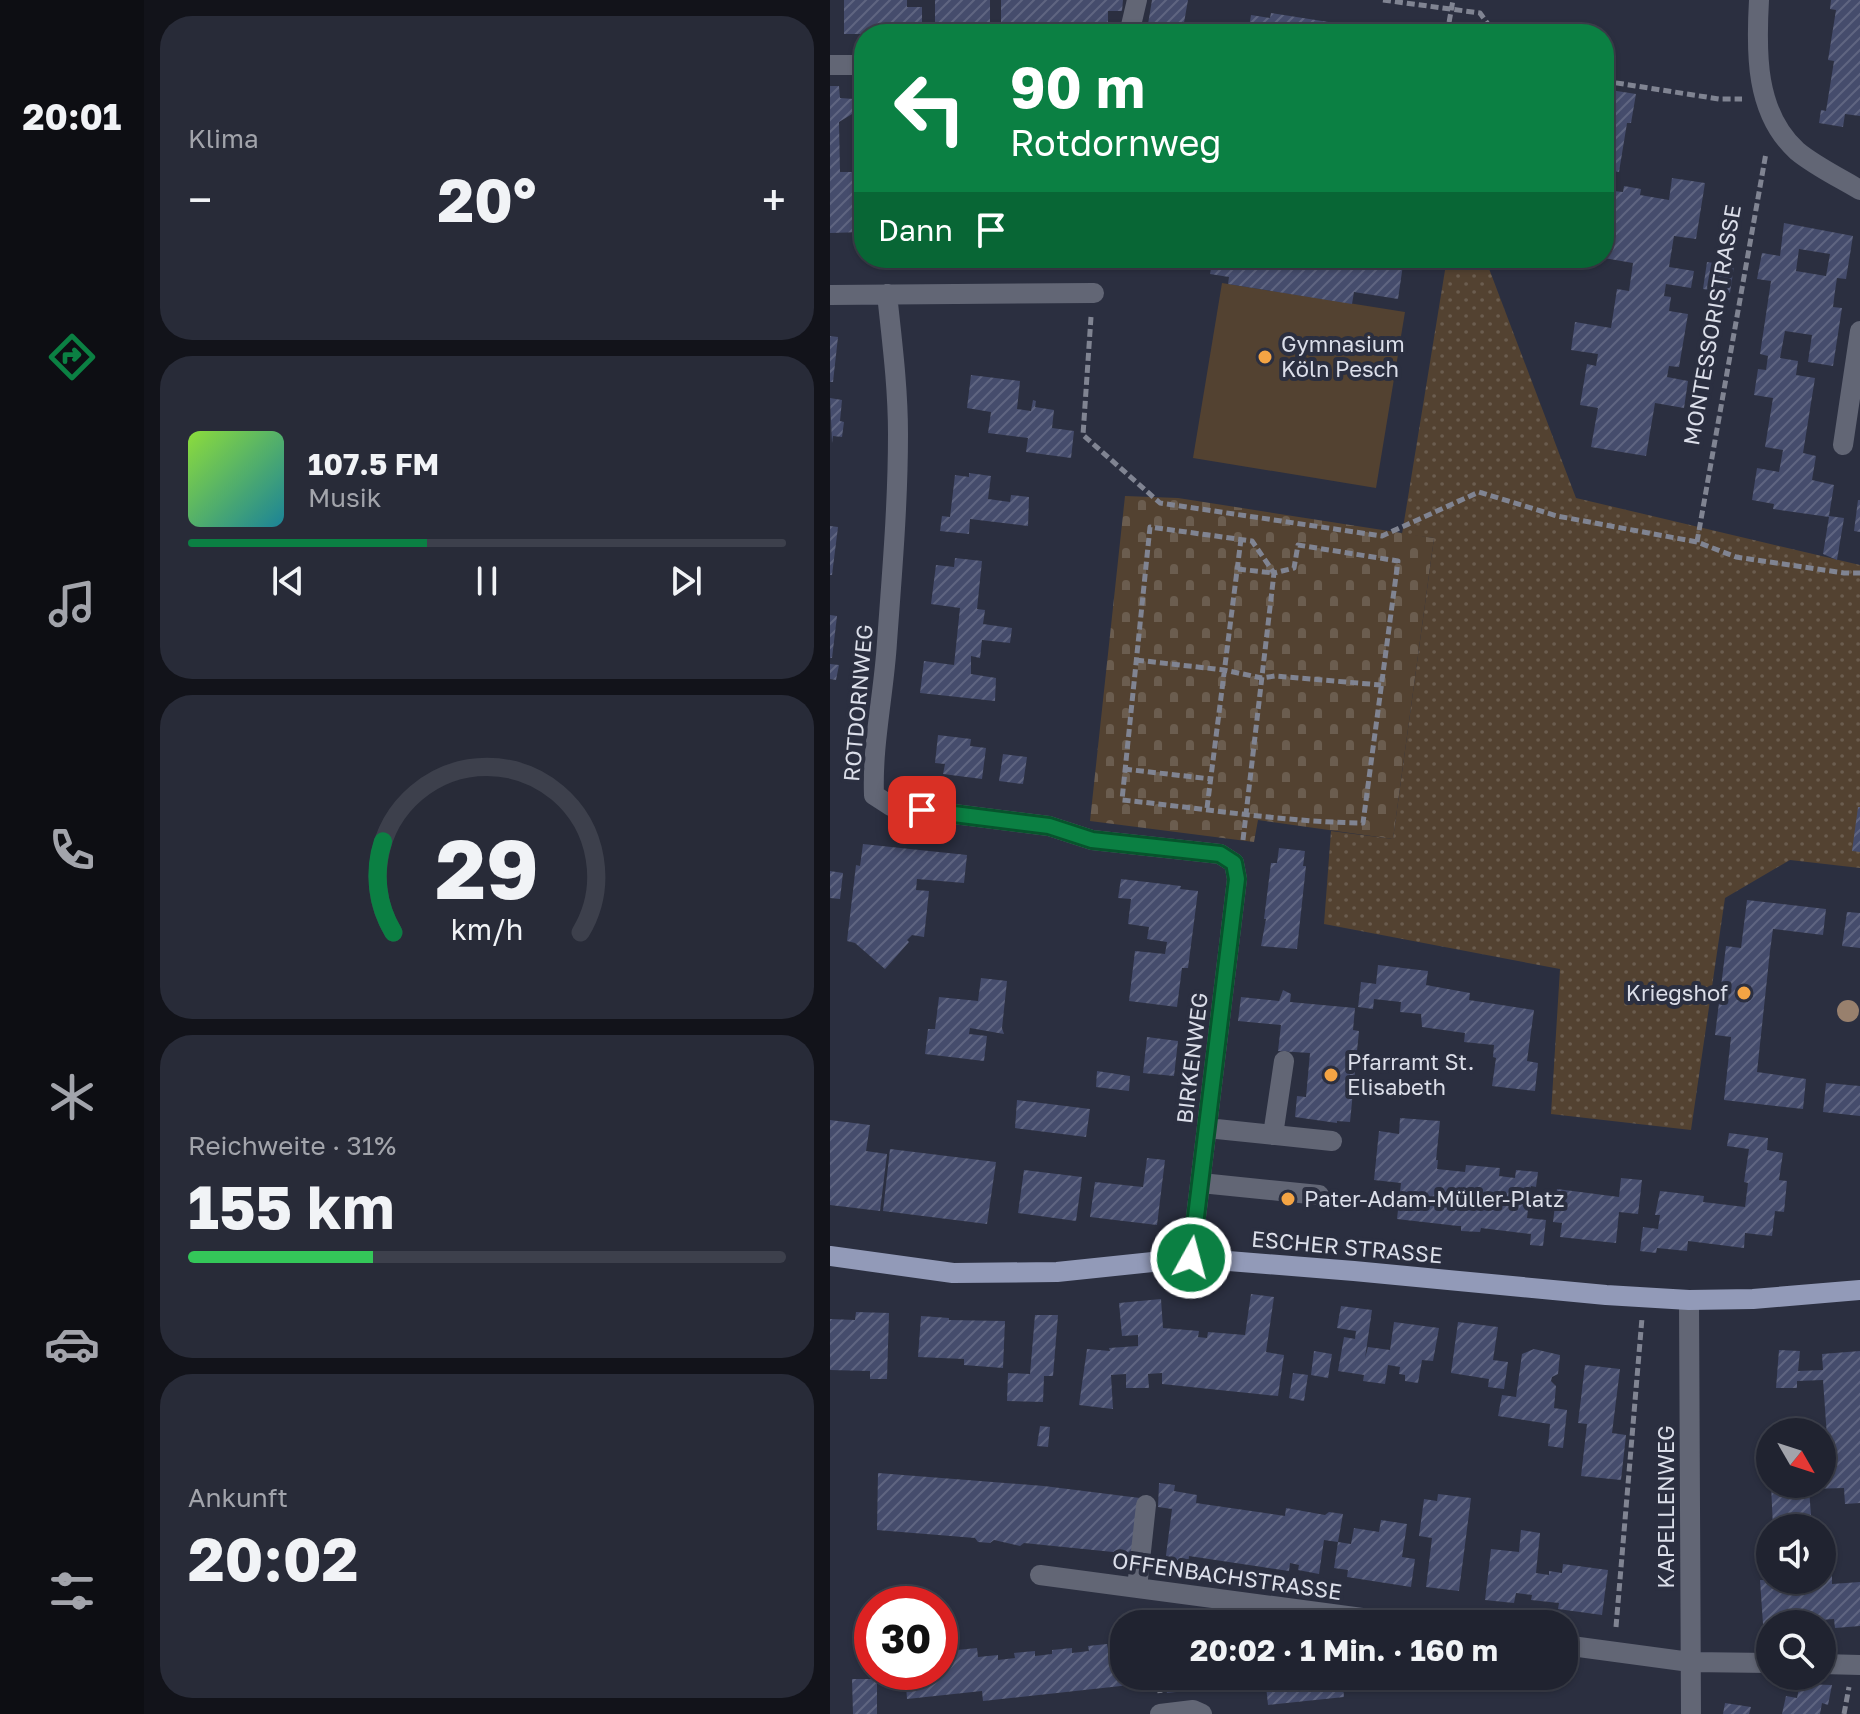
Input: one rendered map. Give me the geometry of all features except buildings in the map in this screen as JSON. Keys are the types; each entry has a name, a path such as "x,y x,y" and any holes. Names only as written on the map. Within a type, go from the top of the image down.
{"main road":[{"name":"ESCHER STRASSE","path":"830,1256 953,1273 1057,1272 1191,1258 1689,1300 1753,1299 1860,1290"}],"street":[{"path":"1131,24 1137,0"},
{"path":"1759,0 1758,61 1768,107 1797,151 1860,190"},
{"path":"830,65 854,65"},
{"path":"830,295 1094,293"},
{"name":"ROTDORNWEG","path":"887,294 896,367 896,512 887,647 873,772 874,795 891,806 1049,826 1092,840 1220,854 1234,863"},
{"path":"1843,445 1860,331"},
{"name":"BIRKENWEG","path":"1191,1258 1237,879 1234,863"},
{"path":"1273,1135 1284,1061"},
{"path":"1207,1128 1332,1141"},
{"path":"1201,1183 1319,1195"},
{"name":"KAPELLENWEG","path":"1689,1300 1691,1714"},
{"path":"1137,1588 1146,1505"},
{"name":"OFFENBACHSTRASSE","path":"1040,1575 1302,1610"},
{"path":"1578,1647 1690,1662 1756,1663"},
{"path":"1836,1664 1860,1665"},
{"path":"1160,1714 1193,1710 1202,1714"}],"path":[{"path":"1383,0 1480,13 1488,24"},
{"path":"1449,24 1453,0"},
{"path":"1614,83 1768,107"},
{"name":"MONTESSORISTRASSE","path":"1697,542 1768,107"},
{"path":"1094,293 1083,435 1160,503 1382,536 1479,492 1557,516 1697,542 1736,557 1860,573"},
{"path":"1234,863 1243,841 1246,814 1262,678 1274,573 1252,541 1150,527 1122,800 1246,814 1363,823 1398,561 1298,545 1294,568 1274,573 1238,569"},
{"path":"1207,808 1241,539"},
{"path":"1135,660 1224,670 1262,678 1275,676 1381,685"},
{"path":"1124,769 1211,779"},
{"path":"1614,1651 1643,1297"}],"green space":[{"path":"1445,268 1489,268 1576,498 1860,565 1860,868 1790,860 1725,898 1691,1130 1551,1114 1560,969 1324,924 1331,831 1393,839 1434,538 1402,534"},
{"path":"1222,283 1405,312 1376,488 1193,458"},
{"path":"1125,496 1178,498 1434,538 1393,839 1258,820 1254,842 1090,821"}],"place":[{"name":"Gymnasium Köln Pesch","path":"1265,357"},
{"name":"Kriegshof","path":"1744,993"},
{"name":"Pfarramt St. Elisabeth","path":"1331,1075"},
{"name":"Pater-Adam-Müller-Platz","path":"1288,1199"}],"route":[{"path":"922,810 1049,826 1092,840 1220,854 1234,863 1237,879 1191,1258"}]}
